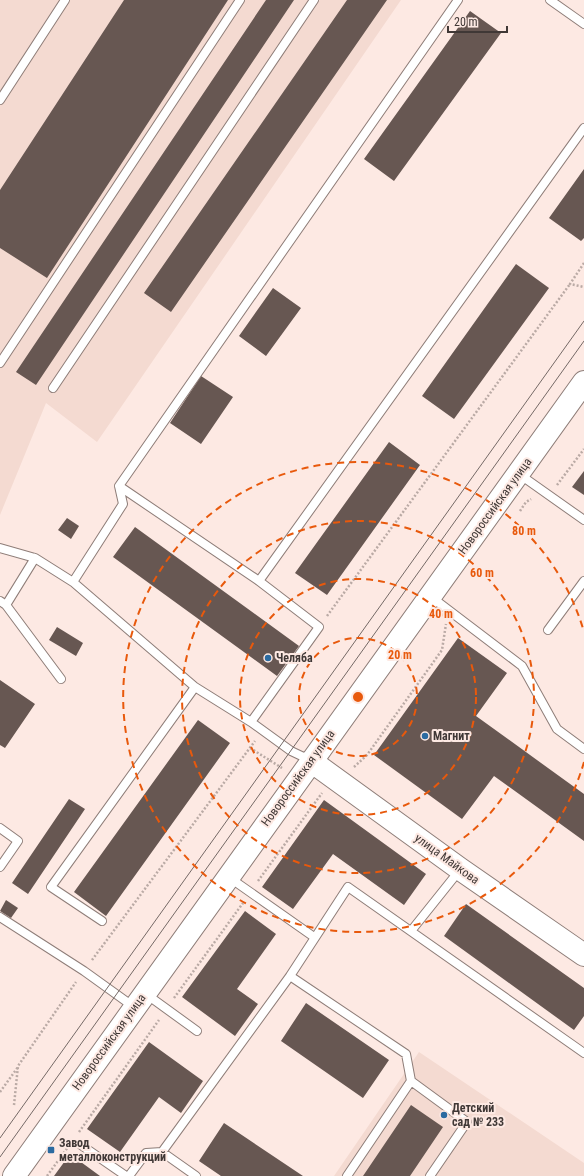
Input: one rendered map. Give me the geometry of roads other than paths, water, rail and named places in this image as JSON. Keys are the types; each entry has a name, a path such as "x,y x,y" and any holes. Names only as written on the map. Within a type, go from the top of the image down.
{"main road":[{"name":"Новороссийская улица","path":"14,1176 584,382"},
{"name":"улица Майкова","path":"311,761 460,869 584,955"}],"lane":[{"path":"0,100 65,0"},
{"path":"0,363 240,0"},
{"path":"53,388 314,0"},
{"path":"73,582 123,504 119,486 458,0"},
{"path":"550,0 584,24"},
{"path":"259,581 584,128"},
{"path":"518,473 584,520"},
{"path":"119,486 259,581 319,626 251,722"},
{"path":"0,548 35,558 73,582 195,687 251,722 291,751 311,761"},
{"path":"35,558 3,603 61,679"},
{"path":"548,630 584,581"},
{"path":"430,596 522,666 557,729 584,749"},
{"path":"102,921 51,887 195,687"},
{"path":"0,828 18,840 0,867"},
{"path":"410,930 460,869"},
{"path":"228,877 314,937"},
{"path":"162,1152 290,976 348,887 584,1053"},
{"path":"0,917 84,971 140,1000 167,1009 197,1031"},
{"path":"290,976 406,1054 411,1081 467,1122 430,1176"},
{"path":"347,1176 411,1081"},
{"path":"81,1145 127,1176 146,1153 162,1152 196,1176"}],"tram line":[{"path":"0,1138 584,321"},
{"path":"0,1157 584,341"}],"place":[{"name":"Челяба","path":"268,658"},
{"name":"Магнит","path":"425,736"},
{"name":"Детский сад № 233","path":"444,1115"},
{"name":"Завод металлоконструкций","path":"51,1150"}]}
